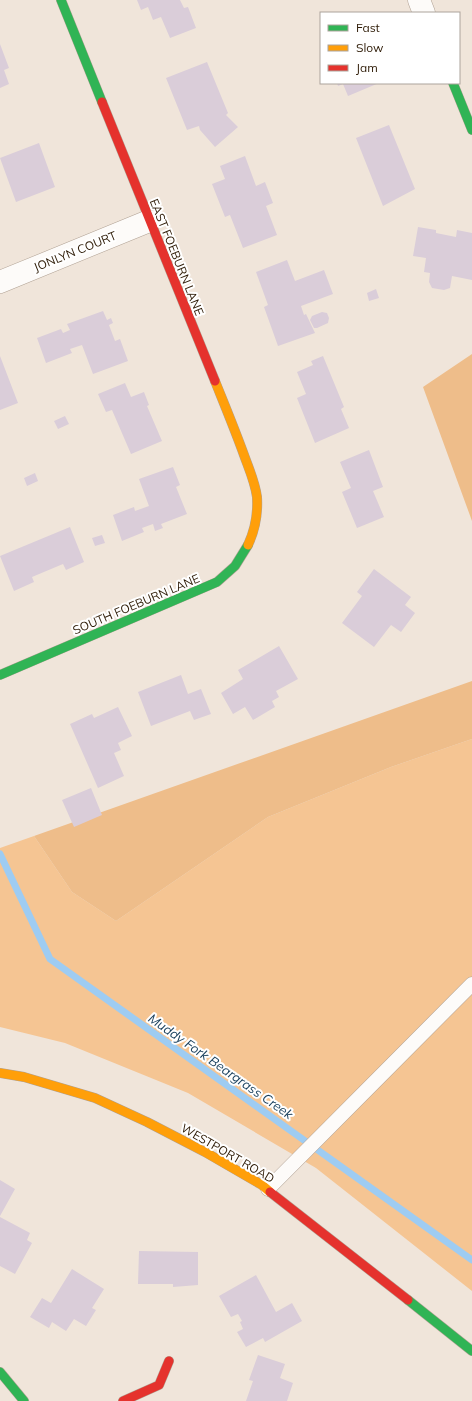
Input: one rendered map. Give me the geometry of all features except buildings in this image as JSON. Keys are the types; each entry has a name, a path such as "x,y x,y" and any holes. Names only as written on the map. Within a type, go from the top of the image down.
{"street":[{"name":"EAST FOEBURN LANE","path":"61,0 255,487 255,525"},
{"path":"419,0 424,12"},
{"path":"453,84 472,130"},
{"name":"JONLYN COURT","path":"0,282 149,221"},
{"name":"SOUTH FOEBURN LANE","path":"0,675 217,582 235,566 247,549 255,525"},
{"name":"WESTPORT ROAD","path":"0,1073 24,1077 95,1098 147,1122 205,1152 268,1189 472,1351"},
{"path":"123,1401 159,1385 169,1361"},
{"path":"0,1372 24,1401"}],"lane":[{"path":"268,1189 472,984"}],"shaded area":[{"path":"472,354 472,521 423,387"},
{"path":"472,681 472,739 391,767 268,817 116,921 72,892 34,836"},
{"path":"472,739 472,1291 316,1168 188,1093 65,1043 0,1027 0,848 34,836 72,892 116,921 268,817 391,767"}],"waterway":[{"name":"Muddy Fork Beargrass Creek","path":"0,854 50,959 472,1260"}],"traffic: fast":[{"path":"61,0 102,102"},
{"path":"453,84 472,130"},
{"path":"0,675 217,582 235,566 248,545"},
{"path":"408,1300 472,1351"},
{"path":"0,1372 24,1401"}],"traffic: slow":[{"path":"215,381 241,446 256,491 256,515 248,545"},
{"path":"0,1073 24,1077 95,1098 147,1122 205,1152 262,1185 270,1192"}],"traffic: jam":[{"path":"102,102 215,381"},
{"path":"270,1192 408,1300"},
{"path":"123,1401 159,1385 169,1361"}]}
